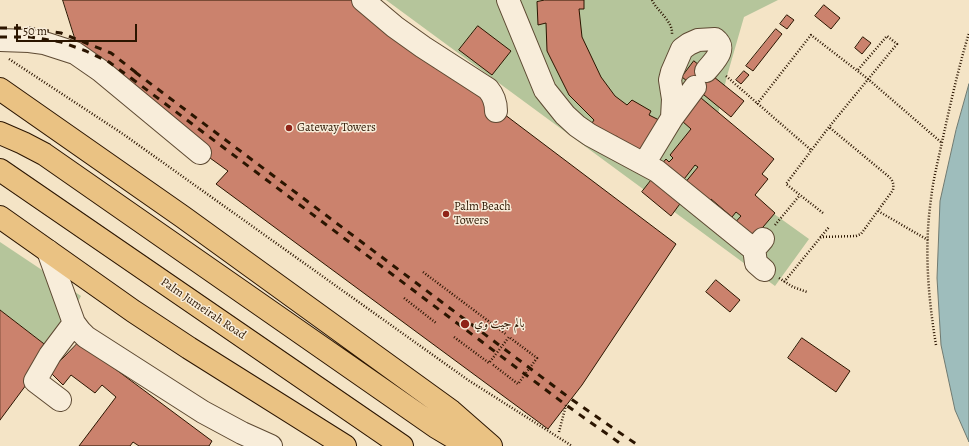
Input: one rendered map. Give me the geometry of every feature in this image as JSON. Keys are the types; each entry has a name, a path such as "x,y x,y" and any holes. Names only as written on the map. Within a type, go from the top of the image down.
{"main road":[{"path":"0,88 183,217 451,411 491,446"},
{"path":"0,132 44,154 430,422 468,446"},
{"name":"Palm Jumeirah Road","path":"1,171 402,446"},
{"path":"0,217 188,348 344,446"}],"lane":[{"path":"363,0 423,48 488,89 493,95 496,103 496,111"},
{"path":"508,0 545,90 565,116 590,135 663,176 752,248 758,244"},
{"path":"644,164 672,118 720,53 722,48 720,42 715,39 698,40 682,49 670,80 673,99 672,118"},
{"path":"3,49 28,40 60,47 75,54 101,71 200,153"},
{"path":"758,244 756,263 764,270"},
{"path":"48,251 74,323 86,337 203,412 242,433 271,446"},
{"path":"60,400 35,381 50,355 74,323"}],"path":[{"path":"652,0 672,29 672,52 678,58"},
{"path":"936,345 928,281 928,240 931,199 951,99 969,33"},
{"path":"757,104 811,35 868,79 942,143"},
{"path":"823,213 786,184 829,127 897,44 887,36 857,71"},
{"path":"3,49 468,380 572,446"},
{"path":"704,74 757,104 811,150"},
{"path":"820,237 856,236 861,234 893,190 894,185 892,179 829,127"},
{"path":"758,244 800,195"},
{"path":"878,211 928,240"},
{"path":"784,282 829,227"},
{"path":"764,270 793,287 807,292"},
{"path":"423,272 507,336"},
{"path":"404,298 436,323"},
{"path":"454,337 489,363 509,337 537,358 518,384 492,364"},
{"path":"559,432 566,405"}],"green space":[{"path":"386,0 778,0 744,17 727,76 706,165 809,239 775,286"},
{"path":"0,242 81,296 52,350 0,310"}],"water":[{"path":"969,84 969,442 955,410 941,345 937,278 940,201 956,130"}],"building":[{"name":"Palm Beach Towers","path":"63,0 353,0 676,244 582,385 548,429 216,184 228,171 84,67"},
{"path":"545,0 584,0 584,9 579,9 582,37 601,77 615,96 627,105 632,100 651,111 649,115 661,121 641,155 616,136 612,142 590,126 594,120 569,95 547,51 546,23 538,25 537,2"},
{"path":"824,5 840,18 831,29 815,16"},
{"path":"787,15 794,20 787,29 780,24"},
{"path":"478,26 511,51 492,75 459,50"},
{"path":"776,29 782,34 753,71 746,66"},
{"path":"863,37 871,43 862,54 855,48"},
{"path":"694,61 744,101 731,117 682,77"},
{"path":"744,71 749,75 741,84 736,80"},
{"path":"701,98 774,159 762,174 768,179 755,195 775,213 751,241 732,226 741,216 736,212 732,217 711,199 707,203 684,184 698,167 695,165 681,183 660,166 666,159 669,162 673,158 670,155 691,129 682,121"},
{"path":"653,178 682,201 671,216 642,192"},
{"path":"716,280 740,300 730,312 706,292"},
{"path":"0,310 52,350 0,420"},
{"path":"802,338 850,371 836,392 788,358"},
{"path":"79,342 212,441 209,446 139,446 133,442 130,446 79,446 116,397 102,385 95,393 71,375 63,385 50,372"}],"railway":[{"path":"0,28 29,28 61,33 111,53 138,74"},
{"path":"0,37 31,37 61,42 86,51 109,62 135,81"},
{"path":"135,72 571,399 639,446"},
{"path":"131,78 566,405 624,446"}],"place":[{"name":"Gateway Towers","path":"289,128"},
{"name":"Palm Beach Towers","path":"446,214"},
{"name":"بالم جيت وي","path":"465,324"}]}
